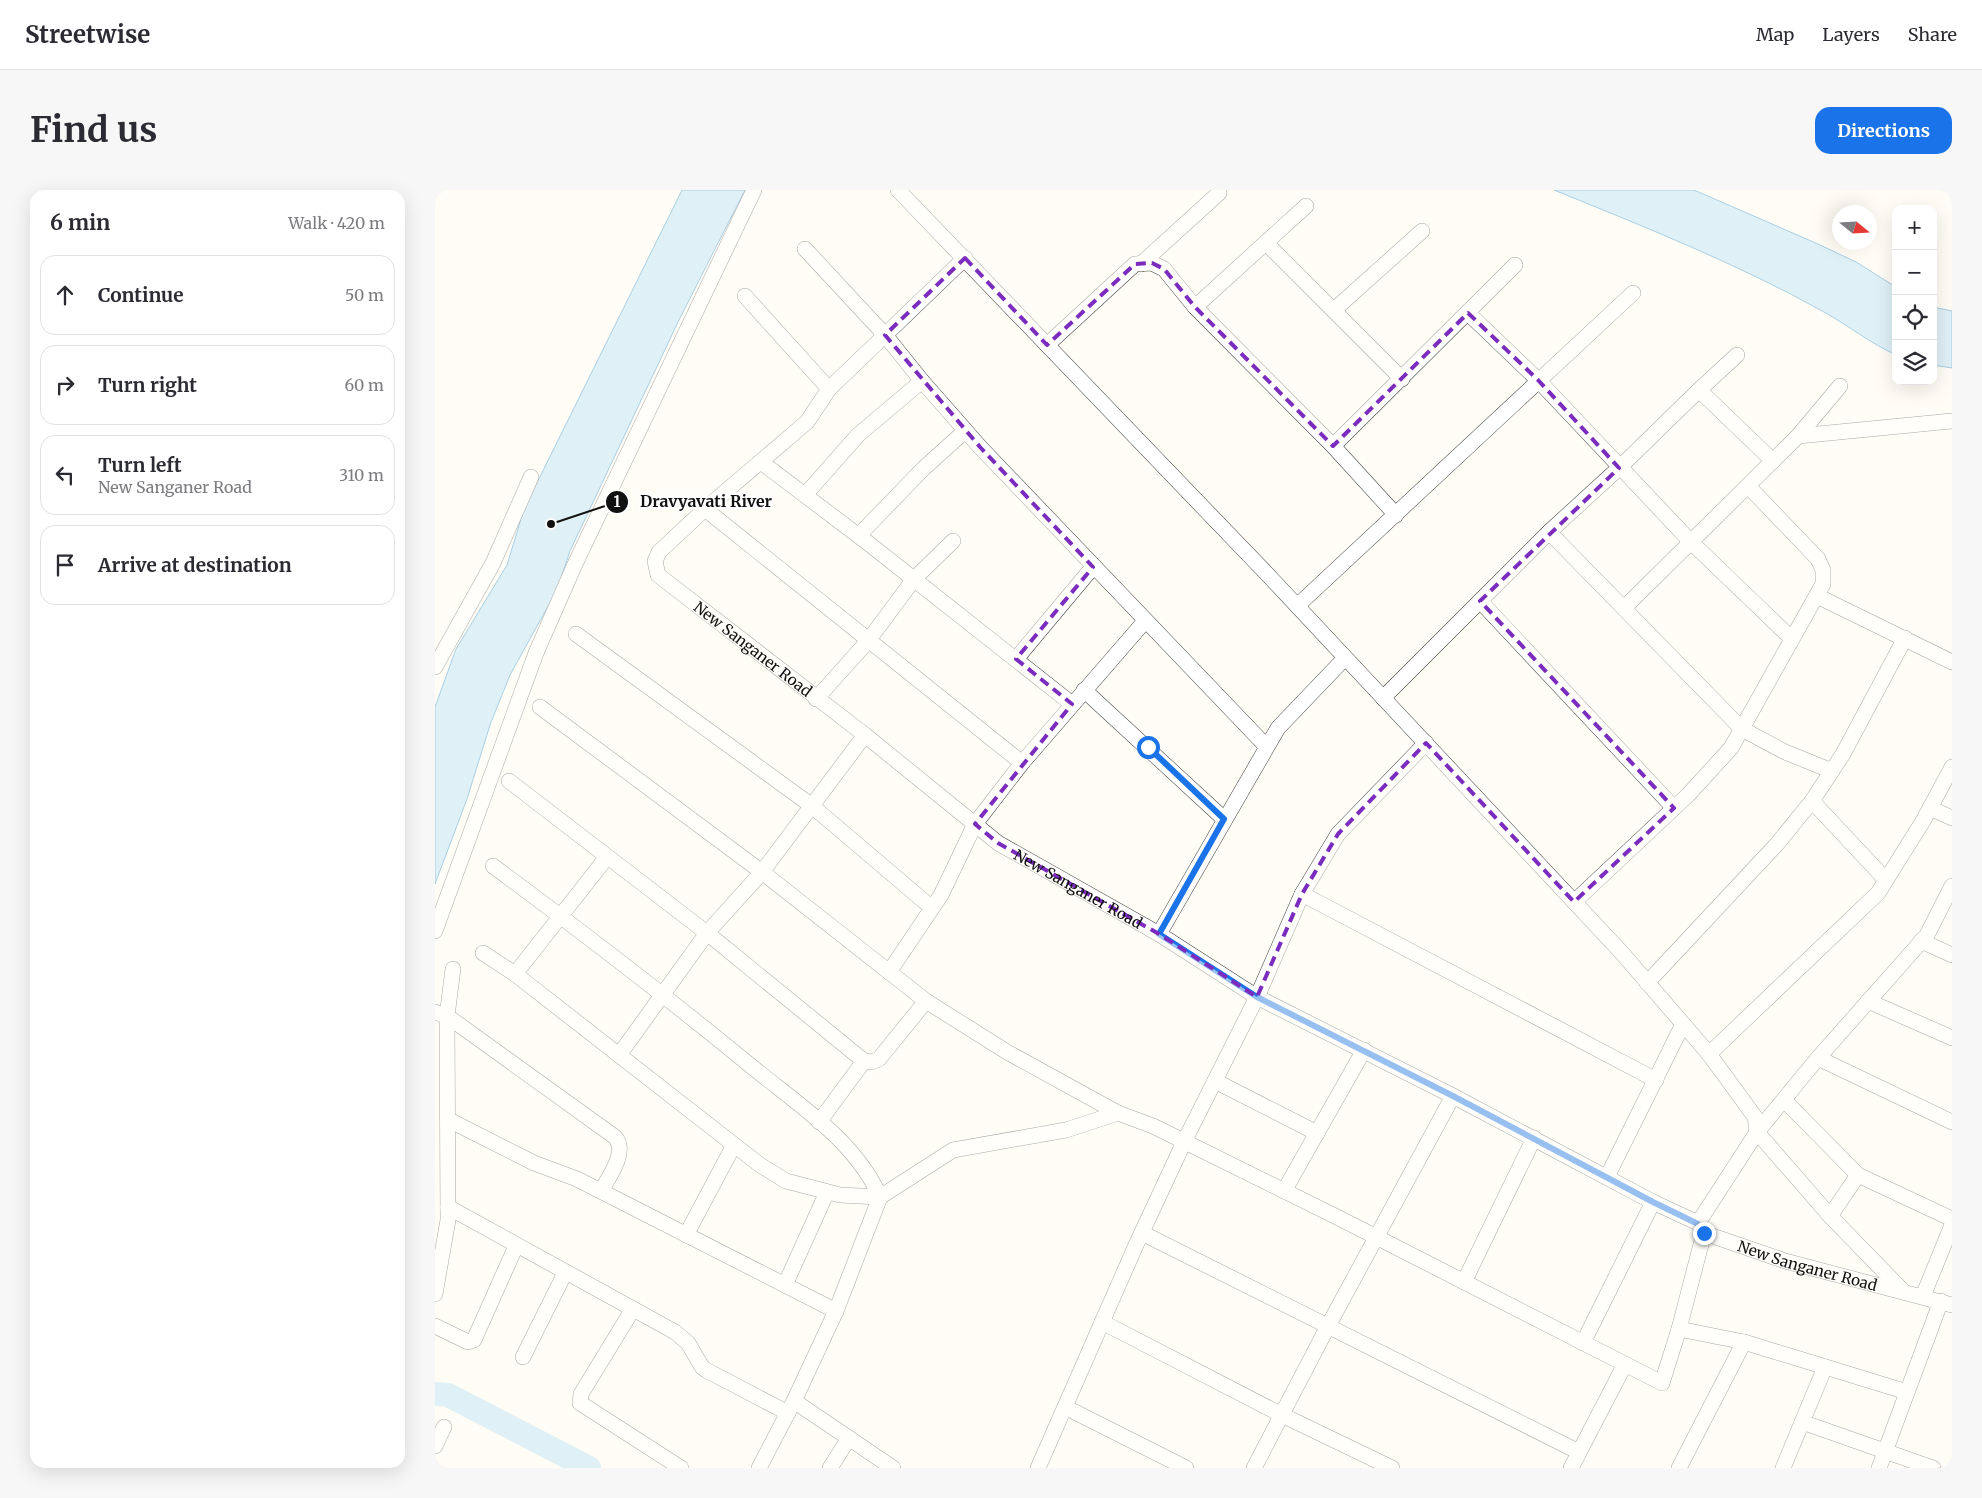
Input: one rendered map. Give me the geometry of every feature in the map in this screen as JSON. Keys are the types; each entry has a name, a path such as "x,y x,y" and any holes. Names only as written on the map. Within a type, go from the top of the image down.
{"street":[{"path":"435,931 540,644 576,562 754,190"},
{"path":"898,190 1297,606 1574,902 1709,1054 1755,1117 1757,1132 1830,1216 1903,1291"},
{"path":"1141,264 1219,193"},
{"path":"1195,307 1306,206"},
{"path":"1334,310 1422,231"},
{"path":"1266,244 1402,379"},
{"path":"805,249 885,335 965,431 1266,746"},
{"path":"965,258 829,389 807,422 705,508 1022,763"},
{"path":"1047,345 1135,264 1151,263 1164,270 1195,307 1333,446 1396,515"},
{"path":"1333,446 1515,265"},
{"path":"1297,606 1633,292"},
{"path":"745,296 829,389"},
{"path":"1468,313 1538,380 1619,468 1691,542 1792,639"},
{"path":"1383,698 1549,532 1737,355"},
{"path":"805,495 858,435 922,381"},
{"path":"1624,608 1798,436 1840,386"},
{"path":"1699,390 1773,461"},
{"path":"1798,436 1952,421"},
{"path":"859,535 924,468 965,431"},
{"path":"761,462 859,535 1072,704"},
{"path":"435,667 493,564 531,477"},
{"path":"1574,902 1674,808 1731,748 1823,584 1823,570 1818,559 1748,486"},
{"name":"New Sanganer Road","path":"705,508 659,552 655,561 658,575 816,699 865,734 999,843 1159,934 1257,997 1534,1138 1701,1228 1785,1261 1946,1303"},
{"path":"1549,532 1742,728 1785,752 1832,771"},
{"path":"816,699 868,641 914,579 953,541"},
{"path":"1015,659 1093,567"},
{"path":"1817,596 1952,662"},
{"path":"1480,602 1674,808"},
{"path":"889,972 941,895 975,824 1022,763 1145,621"},
{"path":"577,634 812,806 932,908"},
{"path":"1647,983 1777,844 1812,801 1832,771 1905,638"},
{"path":"1159,934 1278,728 1345,658"},
{"path":"1084,690 1224,819"},
{"path":"540,707 762,872 926,1001 1007,1052 1118,1113 1153,1126 1284,1191 1662,1383 1679,1329 1701,1228 1757,1132 1818,1058 1921,941 1952,886"},
{"path":"619,1055 707,933 762,872 865,734"},
{"path":"1038,1468 1142,1233 1184,1142 1257,997 1302,894 1338,834 1426,743"},
{"path":"1709,1054 1878,893 1930,808 1952,767"},
{"path":"509,781 707,933 864,1061 872,1062 879,1059 926,1001"},
{"path":"1812,801 1886,880"},
{"path":"1930,808 1952,818"},
{"path":"515,974 607,857"},
{"path":"493,866 662,993 819,1122 859,1162 874,1183 880,1197 836,1311 791,1407 759,1468"},
{"path":"1302,894 1656,1080"},
{"path":"1921,941 1952,955"},
{"path":"483,953 515,974 760,1166 786,1181 827,1192 840,1195 880,1197 953,1150 1066,1130 1118,1113"},
{"path":"435,1294 444,1214 449,1120 441,1014 453,969"},
{"path":"1868,1001 1952,1038"},
{"path":"441,1014 619,1142 620,1149 613,1170 601,1192"},
{"path":"1607,1176 1683,1024"},
{"path":"1284,1191 1364,1050"},
{"path":"1818,1058 1952,1122"},
{"path":"819,1122 864,1061"},
{"path":"1215,1081 1317,1133"},
{"path":"1254,1468 1327,1326 1453,1096"},
{"path":"1784,1100 1859,1176 1952,1219"},
{"path":"449,1120 534,1163 601,1192 836,1311"},
{"path":"1464,1282 1534,1138"},
{"path":"686,1235 734,1145"},
{"path":"1830,1216 1859,1176"},
{"path":"785,1285 827,1192"},
{"path":"1583,1343 1653,1202"},
{"path":"444,1214 516,1246 675,1332 688,1343 702,1367 706,1370 791,1407 849,1438 893,1468"},
{"path":"1923,1296 1952,1225"},
{"path":"1142,1233 1579,1452"},
{"path":"435,1326 468,1342 474,1340 516,1246"},
{"path":"523,1357 565,1273"},
{"path":"1879,1468 1907,1392 1946,1303"},
{"path":"633,1309 581,1394 580,1403 681,1468"},
{"path":"1102,1322 1282,1415 1393,1468"},
{"path":"1679,1329 1744,1342 1907,1392"},
{"path":"1679,1468 1744,1342"},
{"path":"1571,1468 1625,1364"},
{"path":"1783,1468 1825,1367"},
{"path":"1065,1407 1186,1468"},
{"path":"1802,1422 1933,1468"},
{"path":"435,1446 444,1427"},
{"path":"830,1468 849,1438"}],"highlighted area":[{"path":"965,258 1047,345 1135,264 1152,263 1164,269 1195,307 1333,446 1468,313 1538,380 1619,468 1480,601 1674,808 1574,902 1426,743 1338,834 1302,894 1257,997 1159,934 998,843 975,824 1072,704 1016,659 1093,567 980,447 885,335"}],"water":[{"path":"682,190 745,190 678,322 570,551 557,590 510,675 490,725 467,799 435,884 435,707 456,649 507,565 524,509"},
{"path":"1554,190 1694,190 1856,262 1892,284 1892,353 1791,294 1691,247"},
{"path":"1937,308 1952,311 1952,368 1937,366"}],"waterway":[{"path":"435,1394 448,1395 589,1468"}],"place":[{"name":"Dravyavati River","path":"551,524"}],"route":[{"path":"1148,747 1224,819 1159,934 1257,997 1364,1050 1698,1224 1704,1233"}]}
